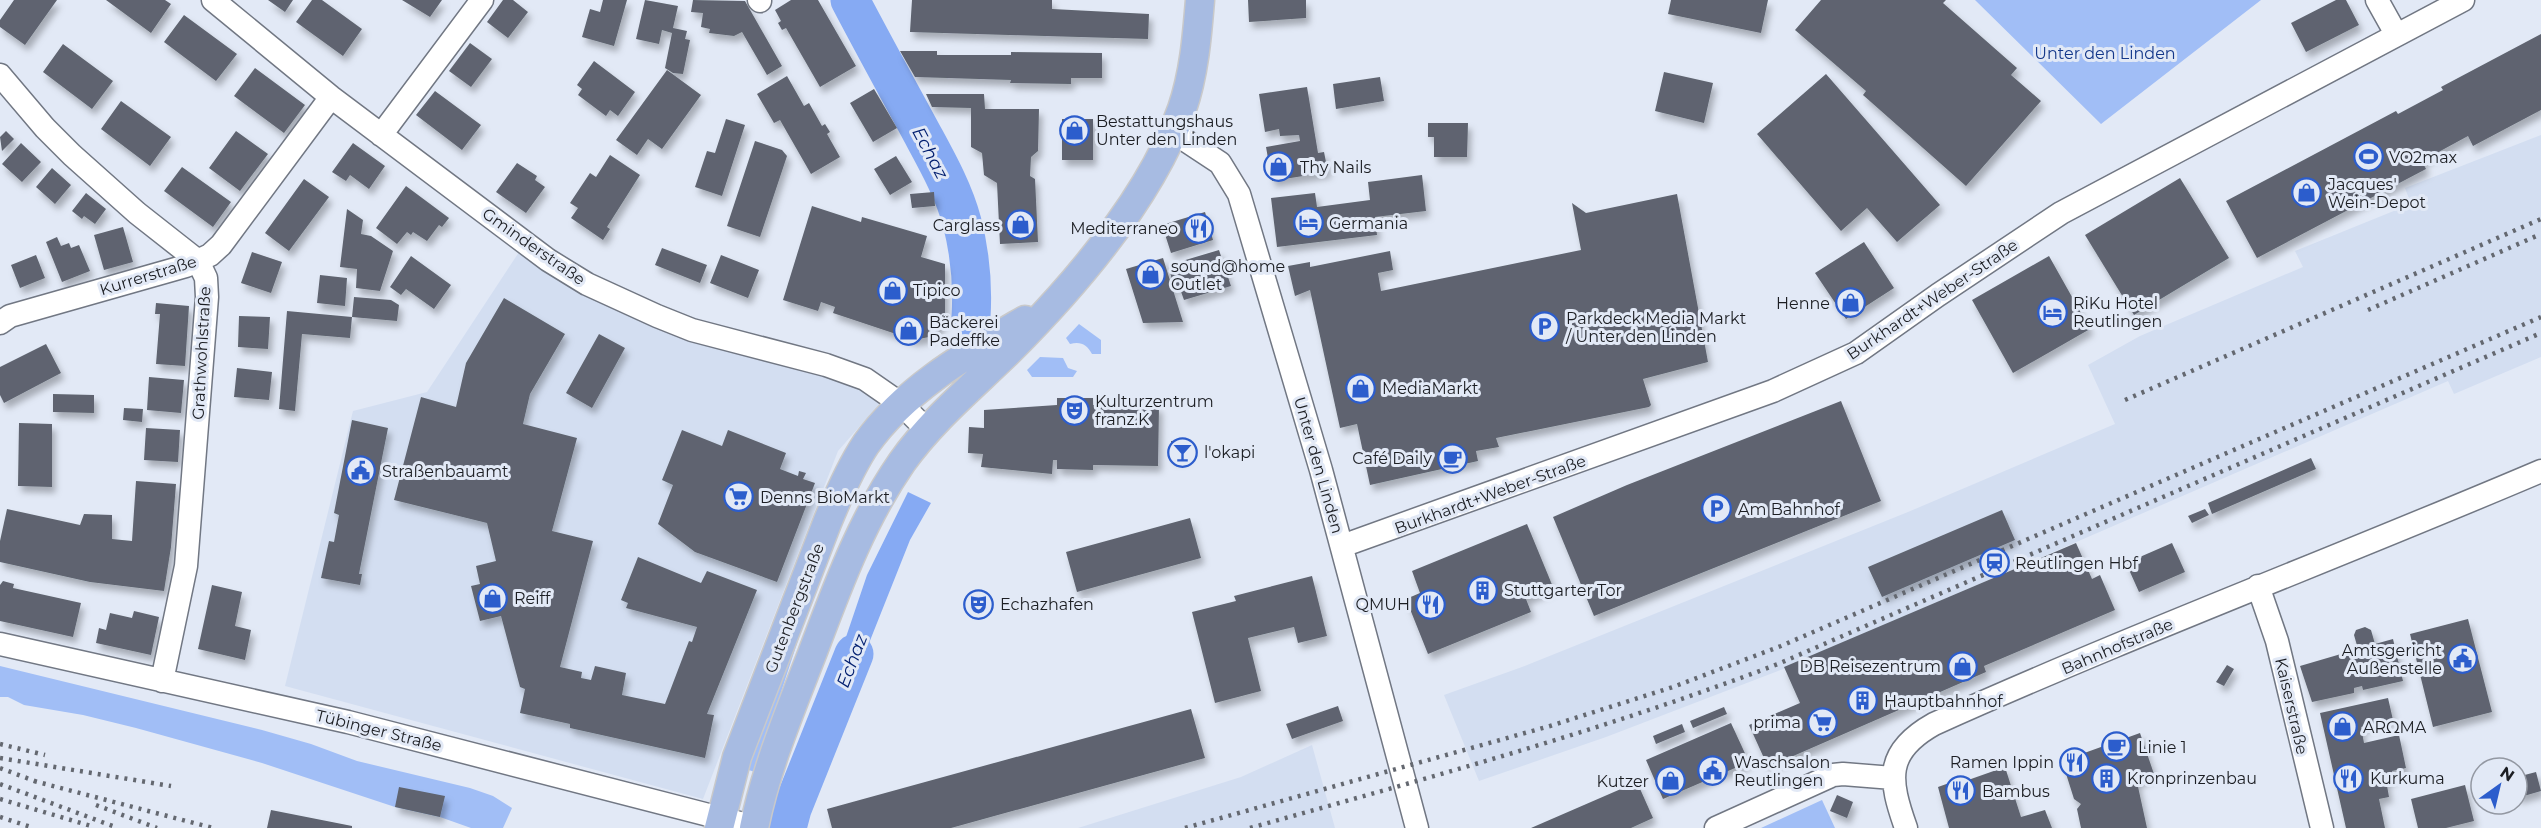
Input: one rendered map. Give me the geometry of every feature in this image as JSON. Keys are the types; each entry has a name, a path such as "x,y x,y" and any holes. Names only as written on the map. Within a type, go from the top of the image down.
{"main road":[{"path":"927,430 1019,340 1089,264 1143,186 1173,132 1191,77 1200,0"},
{"path":"901,404 927,382 967,355 1053,304"},
{"name":"Gutenbergstraße","path":"720,824 737,757 842,488 867,444 901,404"},
{"name":"Gutenbergstraße","path":"755,827 763,787 844,570 870,514 902,462 927,430"}],"street":[{"name":"Gminderstraße","path":"213,0 381,135 540,254 587,284 692,330 859,376 875,384 901,404 927,430"},
{"path":"381,135 482,0"},
{"path":"2377,0 2396,34"},
{"name":"Burkhardt+Weber-Straße","path":"1342,546 1773,391 1856,353 2061,213 2463,0"},
{"path":"0,75 72,155 137,213 198,261"},
{"name":"Kurrerstraße","path":"0,323 10,316 198,261 221,245 331,97"},
{"name":"Unter den Linden","path":"1173,132 1220,164 1239,194 1342,546 1417,828"},
{"name":"Grathwohlstraße","path":"162,681 186,566 207,297 206,278 198,261"},
{"name":"Bahnhofstraße","path":"1893,778 1898,757 1905,746 1912,738 1934,724 2258,586 2370,543 2541,471"},
{"name":"Kaiserstraße","path":"2258,586 2277,641 2322,828"},
{"name":"Tübinger Straße","path":"0,644 402,735 720,824 755,827"},
{"path":"1716,828 1833,775 1843,774 1893,778 1896,800 1906,828"}],"shaded area":[{"path":"2541,135 2541,357 2454,394 2448,381 1783,669 1606,737 1479,781 1444,695 1522,667 1908,512 2115,424 2088,365 2140,336 2303,267 2295,251 2411,204 2405,188"},
{"path":"525,243 587,284 888,394 838,451 703,799 285,686 353,411 427,392"},
{"path":"1312,745 1335,828 1078,828 1241,777"}],"green space":[{"name":"Unter den Linden","path":"1975,0 2261,0 2101,124"},
{"path":"1079,324 1101,340 1101,354 1092,354 1080,343 1070,344 1066,338"},
{"path":"1040,357 1063,358 1068,368 1077,371 1073,377 1032,377 1027,370"},
{"path":"816,585 755,772 742,768"},
{"path":"0,666 262,730 311,744 357,761 470,788 493,796 512,808 503,828 471,828 440,817 395,807 262,763 136,728 83,715 24,705 8,697 0,697"},
{"path":"1822,800 1835,828 1761,828"}],"water":[{"path":"908,492 931,503 910,540 844,706 825,699 867,575"},
{"path":"823,706 841,713 795,828 773,828 779,809"}],"building":[{"path":"14,0 57,0 25,45 0,27 0,20"},
{"path":"106,0 165,0 171,4 151,33"},
{"path":"268,0 293,0 285,12"},
{"path":"312,0 322,0 362,29 343,56 296,22"},
{"path":"402,0 442,0 430,17"},
{"path":"503,0 513,0 528,12 508,38 487,22"},
{"path":"603,0 627,0 614,46 582,37 590,9 600,12"},
{"path":"645,0 678,6 673,28 687,31 685,39 690,40 683,74 673,73 665,68 672,33 662,30 659,44 636,39"},
{"path":"693,0 745,1 782,66 767,75 742,32 734,36 709,33 710,29 701,27 703,13 691,12"},
{"path":"791,0 818,0 856,66 820,87 786,28 782,30 778,23 781,21 775,10"},
{"path":"912,0 1052,0 1052,9 1149,14 1148,39 910,32"},
{"path":"1248,0 1306,0 1306,18 1249,22"},
{"path":"1671,0 1768,0 1761,33 1668,14"},
{"path":"1821,0 1946,0 1943,3 2017,68 2011,75 2041,101 1966,186 1863,95 1866,91 1795,30"},
{"path":"2336,0 2346,0 2359,25 2306,52 2291,23"},
{"path":"184,15 237,54 216,81 164,42"},
{"path":"2541,34 2541,110 2473,146 2468,136 2422,161 2426,169 2257,258 2226,201 2396,111 2398,114 2443,90 2441,87"},
{"path":"470,43 492,59 471,87 449,71"},
{"path":"63,44 113,81 92,109 43,72"},
{"path":"900,51 937,51 937,55 1011,55 1011,52 1102,53 1102,78 1071,78 1071,84 915,77"},
{"path":"594,61 635,92 618,116 610,110 606,116 578,95 582,89 577,85"},
{"path":"255,68 305,105 284,133 234,96"},
{"path":"667,70 701,95 662,149 648,139 637,155 616,140"},
{"path":"1664,72 1713,83 1704,123 1655,111"},
{"path":"1826,74 1940,205 1897,242 1867,208 1841,231 1757,134"},
{"path":"787,76 804,106 809,103 822,126 825,124 830,132 827,134 840,157 811,174 780,120 774,123 757,94"},
{"path":"1380,77 1384,101 1336,109 1333,84"},
{"path":"1307,87 1318,153 1324,152 1328,172 1272,181 1266,147 1300,141 1299,135 1280,136 1279,129 1265,132 1259,94"},
{"path":"874,89 897,128 873,142 850,103"},
{"path":"435,91 481,125 462,150 416,115"},
{"path":"926,94 984,94 985,109 1039,109 1038,151 1031,157 1030,176 1035,179 1038,242 1000,244 997,183 984,175 982,153 971,147 971,108 932,107"},
{"path":"121,101 171,137 150,166 101,129"},
{"path":"726,119 745,125 722,196 695,187 707,151 715,153"},
{"path":"1062,119 1093,119 1093,160 1062,160"},
{"path":"1428,123 1468,123 1467,157 1434,157 1434,137 1428,137"},
{"path":"6,131 14,139 2,151 0,137"},
{"path":"236,131 268,154 240,191 209,168"},
{"path":"755,141 782,150 787,156 760,237 727,226"},
{"path":"21,143 41,162 22,182 2,164"},
{"path":"353,143 385,166 369,189 350,175 346,181 332,172"},
{"path":"610,155 640,175 607,227 610,229 603,240 571,218 578,208 570,203 590,173 596,177"},
{"path":"896,156 912,182 890,195 874,169"},
{"path":"517,163 537,176 535,180 545,187 526,213 496,192"},
{"path":"182,167 231,202 213,227 164,191"},
{"path":"52,168 71,185 55,204 36,187"},
{"path":"1422,175 1426,211 1375,217 1377,235 1277,247 1271,198 1315,193 1317,207 1370,200 1368,182"},
{"path":"2180,178 2229,258 2134,315 2085,235"},
{"path":"304,179 329,197 289,251 265,233"},
{"path":"406,186 449,218 442,227 439,225 427,241 413,232 411,235 407,232 397,244 376,228"},
{"path":"934,192 935,206 912,208 910,194"},
{"path":"86,193 106,209 95,224 84,216 82,219 72,211"},
{"name":"Parkdeck Media Markt / Unter den Linden","path":"1677,194 1708,362 1643,379 1651,405 1649,407 1496,438 1499,447 1476,451 1478,461 1370,485 1357,424 1340,428 1310,290 1295,296 1288,266 1310,262 1310,267 1390,251 1393,270 1378,273 1381,291 1581,250 1572,203 1586,213"},
{"path":"812,206 861,222 862,217 927,236 921,257 945,264 944,320 936,332 929,337 914,340 833,313 835,307 821,302 818,311 783,300"},
{"path":"347,209 363,220 361,234 371,236 393,251 380,291 356,288 357,269 340,267"},
{"path":"1205,212 1213,240 1171,253 1162,225"},
{"path":"123,227 133,262 104,270 94,235"},
{"path":"57,237 61,246 69,243 71,248 79,245 90,271 62,282 46,242"},
{"path":"1864,242 1894,288 1846,319 1815,273"},
{"path":"662,248 707,265 700,283 655,265"},
{"path":"1219,250 1231,286 1184,300 1179,286 1174,288 1170,272 1175,271 1172,264"},
{"path":"252,252 282,262 271,293 241,283"},
{"path":"36,255 45,278 20,288 11,265"},
{"path":"721,255 759,270 748,298 710,283"},
{"path":"411,256 451,285 434,309 406,289 401,295 390,287"},
{"path":"2049,256 2090,329 2013,373 1972,300"},
{"path":"1163,258 1183,322 1143,323 1126,269"},
{"path":"320,275 347,278 345,306 317,303"},
{"path":"354,297 391,300 399,305 397,321 352,317"},
{"path":"504,298 565,334 530,394 523,424 577,438 552,531 593,541 560,667 582,672 581,678 591,680 595,666 626,673 622,695 665,704 689,641 692,642 697,627 626,608 628,603 621,600 638,557 701,583 707,571 757,590 707,714 714,715 705,758 570,728 570,724 520,713 525,689 520,687 501,616 480,621 471,586 480,584 476,566 496,561 487,523 394,500 421,397 456,407 466,363"},
{"path":"156,303 189,306 185,366 156,364 160,314 155,314"},
{"path":"287,311 352,317 350,338 302,334 295,411 279,409"},
{"path":"239,316 270,317 268,349 238,347"},
{"path":"599,334 625,348 592,408 566,393"},
{"path":"46,344 61,373 4,403 0,395 0,367"},
{"path":"237,368 272,372 269,400 234,397"},
{"path":"149,377 184,380 181,413 147,410"},
{"path":"53,394 94,395 94,413 53,412"},
{"path":"1057,398 1093,398 1093,405 1159,406 1158,466 1093,465 1093,470 1057,469 1057,460 1053,460 1052,474 981,467 983,454 968,453 969,427 984,428 984,410 1057,405"},
{"name":"Am Bahnhof","path":"1841,401 1881,501 1594,616 1553,517 1627,485"},
{"path":"124,408 143,409 142,422 123,420"},
{"name":"Straßenbauamt","path":"352,420 388,428 359,574 362,574 360,585 321,578 329,541 334,542 339,515 334,513"},
{"path":"19,423 52,424 52,487 18,486"},
{"path":"146,428 180,430 178,462 144,460"},
{"name":"Denns BioMarkt","path":"682,430 722,446 728,430 786,453 780,469 798,476 799,471 806,473 803,479 815,483 777,582 695,552 658,524 673,485 662,480"},
{"path":"1184,440 1185,457 1172,458 1171,441"},
{"path":"2311,458 2316,469 2212,514 2208,503"},
{"path":"136,481 176,484 171,547 164,591 90,582 0,562 0,541 7,509 80,525 84,514 112,515 112,539 132,541"},
{"path":"2205,509 2209,515 2192,523 2188,516"},
{"path":"2002,510 2015,540 1882,597 1868,567"},
{"path":"1190,518 1201,558 1077,592 1066,552"},
{"name":"Stuttgarter Tor","path":"1527,524 1553,587 1526,599 1531,612 1428,654 1406,599 1420,593 1412,571"},
{"path":"2076,543 2092,579 2100,575 2115,610 1984,666 1986,672 1768,767 1749,725 1800,703 1784,667"},
{"path":"2172,543 2185,572 2139,592 2126,563"},
{"path":"1312,576 1327,636 1298,643 1294,627 1248,638 1261,691 1215,703 1192,612 1236,601 1234,596"},
{"path":"3,581 14,584 13,588 81,603 73,637 0,621 0,585"},
{"path":"212,585 242,592 235,626 251,630 245,660 198,649"},
{"path":"134,611 159,617 151,655 96,643 99,628 106,630 110,613 132,618"},
{"path":"2468,619 2492,712 2433,727 2410,634"},
{"path":"2365,627 2371,630 2375,644 2393,639 2403,681 2363,690 2362,686 2354,688 2354,693 2312,702 2300,666 2358,649 2354,635 2356,630"},
{"path":"2227,665 2234,669 2224,686 2216,682"},
{"path":"2388,698 2393,720 2361,727 2364,743 2399,735 2406,768 2392,771 2393,779 2386,780 2389,797 2379,799 2385,828 2346,828 2320,713"},
{"path":"1338,706 1343,721 1292,739 1286,724"},
{"path":"1724,707 1727,714 1693,728 1690,721"},
{"path":"1191,709 1205,758 951,828 832,828 827,809"},
{"path":"1731,723 1749,762 1663,799 1646,760"},
{"path":"1682,724 1685,732 1656,744 1653,736"},
{"name":"Kronprinzenbau","path":"2140,733 2154,774 2137,782 2147,828 2081,828 2077,809 2081,804 2074,799 2062,761"},
{"path":"2005,767 2021,817 2045,810 2052,828 1949,828 1938,787 1952,782 1954,785"},
{"path":"2536,772 2541,791 2529,794 2529,774"},
{"path":"1637,782 1653,818 1631,828 1531,828"},
{"path":"2465,785 2469,801 2469,816 2473,816 2474,821 2446,828 2418,828 2411,799"},
{"path":"399,787 445,796 440,817 395,807"},
{"path":"1837,795 1853,802 1847,818 1830,811"},
{"path":"271,810 352,826 352,828 267,828"}],"waterway":[{"name":"Echaz","path":"850,0 954,197 969,257 971,317"},
{"name":"Echaz","path":"787,828 792,809 854,654"}],"railway":[{"path":"2125,400 2541,219"},
{"path":"2368,310 2541,234"},
{"path":"1185,828 1550,726 1673,687 1781,646 2541,317"},
{"path":"1250,828 1582,732 1778,664 2541,333"},
{"path":"0,744 45,755"},
{"path":"0,758 171,786"},
{"path":"0,768 40,783"},
{"path":"34,781 213,828"},
{"path":"0,784 118,828"},
{"path":"0,799 91,826"},
{"path":"96,805 157,828"},
{"path":"0,817 34,828"}],"place":[{"name":"Bestattungshaus Unter den Linden","path":"1075,130"},
{"name":"VO2max","path":"2368,157"},
{"name":"Thy Nails","path":"1279,167"},
{"name":"Jacques' Wein-Depot","path":"2307,193"},
{"name":"Germania","path":"1308,223"},
{"name":"Carglass","path":"1021,225"},
{"name":"Mediterraneo","path":"1199,228"},
{"name":"sound@home Outlet","path":"1150,275"},
{"name":"Tipico","path":"892,290"},
{"name":"Henne","path":"1851,303"},
{"name":"RiKu Hotel Reutlingen","path":"2052,312"},
{"name":"Parkdeck Media Markt / Unter den Linden","path":"1545,327"},
{"name":"Bäckerei Padeffke","path":"908,331"},
{"name":"MediaMarkt","path":"1361,388"},
{"name":"Kulturzentrum franz.K","path":"1074,410"},
{"name":"l'okapi","path":"1183,452"},
{"name":"Café Daily","path":"1453,458"},
{"name":"Straßenbauamt","path":"361,471"},
{"name":"Denns BioMarkt","path":"739,497"},
{"name":"Am Bahnhof","path":"1717,509"},
{"name":"Reutlingen Hbf","path":"1994,563"},
{"name":"Stuttgarter Tor","path":"1483,590"},
{"name":"Reiff","path":"493,598"},
{"name":"Echazhafen","path":"979,604"},
{"name":"QMUH","path":"1431,604"},
{"name":"Amtsgericht Außenstelle","path":"2463,659"},
{"name":"DB Reisezentrum","path":"1962,666"},
{"name":"Hauptbahnhof","path":"1863,701"},
{"name":"prima","path":"1822,722"},
{"name":"ARΩMA","path":"2342,727"},
{"name":"Linie 1","path":"2117,747"},
{"name":"Ramen Ippin","path":"2075,762"},
{"name":"Waschsalon Reutlingen","path":"1713,771"},
{"name":"Kronprinzenbau","path":"2106,778"},
{"name":"Kurkuma","path":"2349,778"},
{"name":"Kutzer","path":"1670,781"},
{"name":"Bambus","path":"1961,791"}]}
